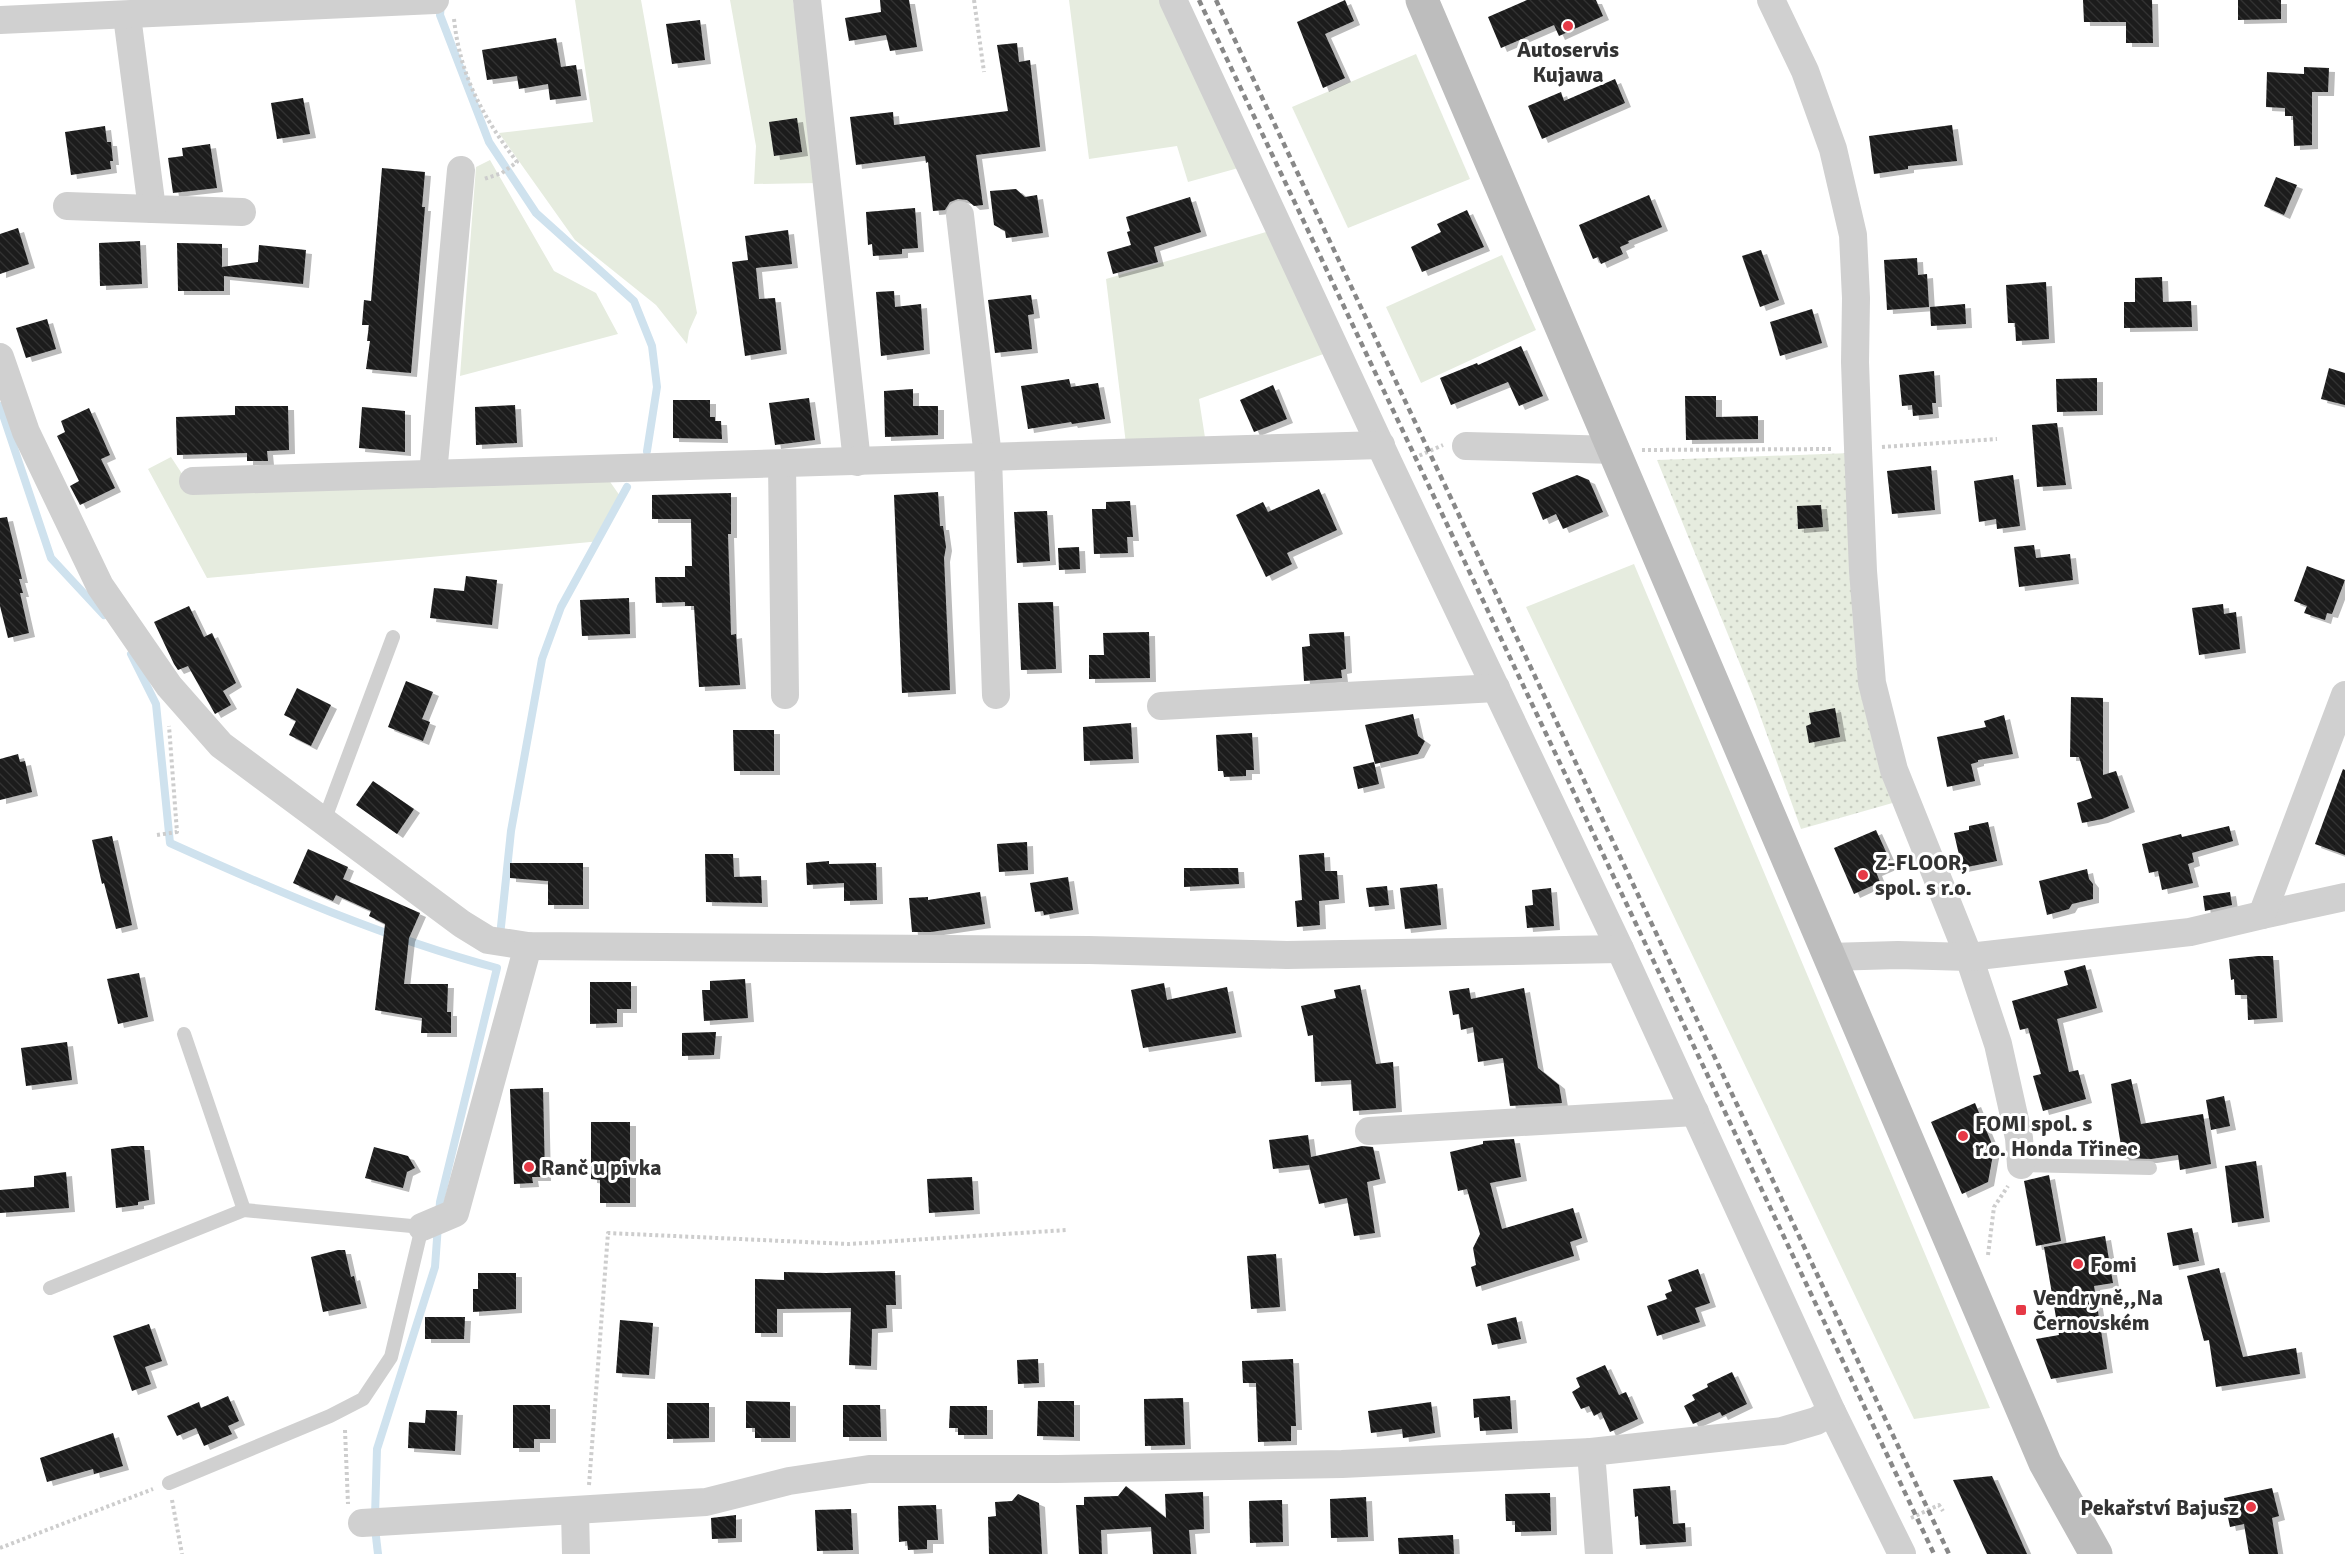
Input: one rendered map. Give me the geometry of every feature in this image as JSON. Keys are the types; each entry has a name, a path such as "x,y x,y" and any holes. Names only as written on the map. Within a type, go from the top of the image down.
{"main road":[{"path":"1422,0 2045,1463 2096,1554"}],"street":[{"path":"807,0 857,462"},
{"path":"1173,0 1620,949 1832,1412 1902,1554"},
{"path":"1771,0 1805,71 1833,149 1853,235 1857,298 1855,362 1863,571 1872,683 1894,770 1969,957 1998,1044 2019,1138 2021,1165"},
{"path":"0,20 438,4"},
{"path":"127,16 152,209"},
{"path":"434,474 461,170"},
{"path":"67,206 242,212"},
{"path":"960,215 988,457 996,695"},
{"path":"0,357 26,432 100,586 169,686 221,745 462,924 488,940 522,946 1089,950 1287,956 1620,949"},
{"path":"1466,446 1614,450"},
{"path":"193,481 988,457 1385,454"},
{"path":"782,464 784,695"},
{"path":"1161,706 1496,688"},
{"path":"2262,915 2345,695"},
{"path":"1829,957 1898,955 1969,957 2190,932 2345,897"},
{"path":"422,1227 455,1213 522,946"},
{"path":"1369,1131 1695,1112"},
{"path":"372,1523 706,1502 789,1481 869,1469 1057,1469 1342,1464 1591,1452 1782,1431 1816,1421 1832,1412"},
{"path":"1591,1452 1599,1554"},
{"path":"576,1554 581,1510"}],"lane":[{"path":"324,820 393,638"},
{"path":"184,1034 244,1210"},
{"path":"2021,1165 2150,1168"},
{"path":"50,1288 244,1210 422,1227 391,1357 363,1399 169,1483"}],"path":[{"path":"974,0 984,72"},
{"path":"438,4 455,34 469,86 494,133 517,162 502,173"},
{"path":"1614,450 1858,448 1996,439"},
{"path":"1385,454 1397,462 1393,454 1396,453 1407,460 1444,445 1466,446"},
{"path":"157,834 177,832 170,752 169,686"},
{"path":"1986,1264 1995,1207 2021,1165"},
{"path":"581,1510 608,1233 849,1244 1068,1230"},
{"path":"345,1408 344,1445 349,1516 372,1523"},
{"path":"0,1548 169,1483 182,1554"},
{"path":"1907,1521 1939,1505 1943,1511"}],"shaded area":[{"path":"575,0 641,0 697,313 689,331 687,344 656,305 575,240 499,133 593,122"},
{"path":"730,0 793,0 819,183 754,184 756,146"},
{"path":"1069,0 1160,0 1242,167 1188,182 1177,146 1089,159"},
{"path":"1416,54 1470,179 1348,228 1292,107"},
{"path":"490,160 554,271 596,293 618,334 460,376 476,167"},
{"path":"1273,230 1329,352 1199,399 1206,444 1126,444 1106,279"},
{"path":"1502,255 1536,330 1421,383 1386,307"},
{"path":"1851,453 1896,802 1801,829 1753,696 1657,460"},
{"path":"171,457 194,492 606,476 620,496 601,541 207,578 148,469"},
{"path":"1634,564 1990,1408 1914,1419 1526,607"}],"building":[{"path":"880,0 909,0 917,47 890,51 886,35 849,41 845,18 881,12"},
{"path":"1345,0 1354,21 1325,34 1345,78 1323,88 1297,22"},
{"path":"1527,0 1596,0 1603,16 1559,36 1554,25 1501,48 1488,17"},
{"path":"2083,0 2152,0 2153,43 2126,43 2126,22 2084,22"},
{"path":"2238,0 2281,0 2281,19 2238,20"},
{"path":"700,20 705,60 672,64 666,24"},
{"path":"556,38 561,67 576,65 581,96 550,100 548,84 519,89 517,76 487,80 482,50"},
{"path":"1017,43 1019,62 1030,60 1040,147 976,155 983,205 974,206 967,200 958,199 950,202 945,210 933,211 928,162 926,163 925,156 856,165 850,117 893,112 894,125 1008,111 997,45"},
{"path":"2304,67 2329,68 2328,92 2312,92 2312,145 2294,146 2293,116 2285,116 2285,108 2266,107 2267,72 2304,74"},
{"path":"1615,79 1625,103 1542,139 1528,106 1561,92 1564,101"},
{"path":"303,98 310,134 277,139 271,103"},
{"path":"797,118 802,152 774,156 769,122"},
{"path":"1952,125 1957,161 1908,166 1908,169 1874,174 1869,136"},
{"path":"105,126 107,142 111,142 113,161 110,161 111,169 71,175 65,132"},
{"path":"210,144 217,188 173,193 168,158 183,156 182,148"},
{"path":"382,168 425,172 422,207 425,207 411,373 366,369 370,341 367,341 369,325 362,325 364,300 371,301"},
{"path":"2276,177 2297,185 2284,215 2264,206"},
{"path":"1016,189 1025,197 1037,195 1043,233 1006,238 1005,231 994,225 990,191"},
{"path":"1649,195 1662,227 1628,241 1629,243 1620,247 1623,254 1601,264 1598,257 1593,259 1579,225"},
{"path":"1190,197 1201,232 1154,247 1158,262 1113,274 1107,252 1131,245 1126,217"},
{"path":"915,208 918,248 902,249 902,254 873,256 872,244 868,245 866,212"},
{"path":"1467,210 1484,247 1422,272 1411,247 1441,232 1437,224"},
{"path":"18,228 29,264 0,274 0,234"},
{"path":"788,230 792,264 756,268 759,299 775,298 781,350 745,356 732,262 748,260 745,236"},
{"path":"140,241 142,284 100,286 99,243"},
{"path":"177,243 222,244 222,267 258,262 259,245 306,250 303,284 224,276 224,291 178,291"},
{"path":"1761,250 1779,300 1760,307 1742,256"},
{"path":"1917,258 1918,275 1927,274 1929,307 1887,310 1884,260"},
{"path":"2162,277 2163,302 2191,301 2192,327 2124,328 2124,302 2135,302 2135,278"},
{"path":"2046,282 2049,339 2016,341 2015,323 2008,323 2006,285"},
{"path":"894,291 895,307 921,304 924,350 881,356 876,292"},
{"path":"1031,295 1034,314 1028,315 1032,349 995,353 988,300"},
{"path":"1965,304 1966,324 1931,326 1930,307"},
{"path":"1812,309 1822,343 1780,356 1770,322"},
{"path":"47,319 56,349 26,358 16,328"},
{"path":"1521,346 1543,396 1519,406 1508,382 1451,405 1440,378 1477,363 1478,365"},
{"path":"2329,368 2345,373 2345,405 2321,399"},
{"path":"1934,371 1936,403 1932,403 1933,414 1913,416 1912,405 1902,406 1899,375"},
{"path":"2097,378 2097,411 2057,412 2056,379"},
{"path":"1069,379 1071,387 1098,383 1105,419 1028,429 1021,386"},
{"path":"1273,385 1287,419 1254,432 1240,400"},
{"path":"913,389 913,406 938,406 938,435 885,437 884,391"},
{"path":"1685,396 1716,396 1716,417 1758,416 1758,439 1686,440"},
{"path":"809,398 815,440 775,445 769,403"},
{"path":"673,400 710,400 710,417 715,417 715,421 721,421 722,439 673,438"},
{"path":"515,405 517,443 476,445 475,407"},
{"path":"235,406 288,406 289,450 267,451 268,461 247,461 247,453 177,455 176,417 235,415"},
{"path":"362,407 405,411 405,452 359,448"},
{"path":"89,408 110,455 101,459 115,488 80,505 70,486 79,481 57,436 65,432 61,421"},
{"path":"2057,423 2066,485 2037,487 2032,425"},
{"path":"1931,466 1935,510 1892,514 1887,471"},
{"path":"1577,475 1589,480 1603,512 1563,529 1556,514 1543,520 1532,493"},
{"path":"2013,475 2020,526 1997,529 1996,519 1979,522 1974,481"},
{"path":"1319,489 1337,530 1287,553 1292,564 1266,577 1236,515 1263,502 1268,512"},
{"path":"938,492 940,526 943,526 946,547 944,558 950,690 902,693 894,495"},
{"path":"731,493 731,534 728,534 731,635 736,634 740,685 699,687 694,606 685,606 685,602 656,603 655,577 685,577 685,566 692,566 691,519 652,519 652,495"},
{"path":"1130,501 1133,537 1127,537 1128,553 1094,554 1092,509 1106,509 1106,502"},
{"path":"1821,505 1823,527 1798,529 1797,506"},
{"path":"1047,511 1050,561 1017,563 1014,512"},
{"path":"7,517 22,579 19,579 23,593 20,593 29,633 8,638 0,606 0,518"},
{"path":"2034,545 2036,558 2070,554 2073,580 2019,587 2014,547"},
{"path":"1079,547 1080,569 1059,570 1058,548"},
{"path":"2307,566 2345,580 2332,614 2327,613 2325,620 2304,613 2307,606 2294,601"},
{"path":"466,576 497,580 492,625 430,618 434,588 464,591"},
{"path":"629,598 630,634 582,636 580,600"},
{"path":"1053,602 1056,669 1021,670 1018,603"},
{"path":"2223,604 2224,614 2236,612 2240,649 2199,655 2192,608"},
{"path":"189,606 204,637 212,633 236,683 223,691 231,705 215,714 188,666 178,670 174,664 154,622"},
{"path":"1149,632 1150,678 1089,679 1089,655 1104,655 1103,633"},
{"path":"1344,632 1346,669 1341,670 1342,678 1304,681 1302,647 1310,646 1309,634"},
{"path":"406,681 433,692 422,719 430,722 423,741 388,727"},
{"path":"297,688 331,705 311,746 289,735 296,721 284,715"},
{"path":"2071,697 2103,698 2103,775 2116,771 2129,808 2102,819 2082,823 2077,803 2092,798 2079,757 2070,757"},
{"path":"1835,708 1840,737 1809,743 1806,726 1811,724 1809,713"},
{"path":"1413,714 1418,736 1425,741 1418,754 1375,764 1365,725"},
{"path":"2004,715 2013,754 1978,760 1971,764 1975,781 1947,787 1937,737 1986,727 1984,721"},
{"path":"1131,723 1133,759 1084,761 1083,727"},
{"path":"733,730 774,730 774,771 734,771"},
{"path":"1252,733 1254,770 1246,770 1246,776 1224,777 1223,771 1218,771 1216,735"},
{"path":"18,754 20,762 25,761 32,792 0,800 0,759"},
{"path":"1374,762 1379,784 1358,789 1353,767"},
{"path":"2343,769 2345,770 2345,855 2315,844"},
{"path":"373,781 414,809 397,834 356,805"},
{"path":"1988,822 1997,861 1962,868 1954,833 1969,830 1969,826"},
{"path":"2229,826 2233,841 2192,853 2194,862 2188,864 2193,883 2162,890 2158,871 2149,873 2142,844 2181,834 2182,837"},
{"path":"1876,830 1892,865 1876,872 1880,882 1854,894 1834,848"},
{"path":"112,836 132,925 116,929 104,883 102,884 92,840"},
{"path":"1027,842 1028,870 999,872 997,844"},
{"path":"308,849 348,867 343,879 420,913 409,938 404,984 448,984 447,1012 451,1012 451,1033 421,1033 422,1018 375,1010 385,924 369,916 371,911 336,895 333,901 293,883"},
{"path":"1324,853 1325,871 1337,871 1339,899 1319,901 1320,925 1297,927 1295,901 1302,900 1299,855"},
{"path":"705,854 733,854 734,877 761,876 762,903 706,902"},
{"path":"829,861 829,864 876,863 877,900 844,901 844,883 807,885 806,863"},
{"path":"510,863 583,863 583,905 548,905 548,881 510,878"},
{"path":"1184,868 1238,868 1239,884 1184,887"},
{"path":"2087,869 2089,879 2093,884 2093,899 2072,904 2069,909 2047,915 2039,881"},
{"path":"1068,877 1073,910 1044,915 1043,911 1035,912 1030,883"},
{"path":"1437,884 1441,925 1405,929 1400,888"},
{"path":"1387,886 1389,905 1369,907 1366,888"},
{"path":"1551,888 1554,926 1527,928 1525,906 1533,905 1532,890"},
{"path":"980,892 985,924 931,932 912,932 909,898 928,897 928,900"},
{"path":"2230,892 2232,905 2205,911 2203,896"},
{"path":"2273,956 2277,1018 2248,1020 2247,995 2235,995 2229,959"},
{"path":"2085,965 2097,1008 2057,1019 2069,1072 2078,1070 2086,1099 2043,1111 2033,1076 2041,1074 2028,1028 2020,1030 2012,1001 2068,985 2064,971"},
{"path":"139,973 148,1017 118,1024 107,979"},
{"path":"745,979 748,1018 704,1021 702,990 710,990 710,981"},
{"path":"590,982 631,982 631,1009 617,1009 617,1023 590,1024"},
{"path":"1164,983 1167,1000 1227,987 1236,1033 1143,1048 1131,990"},
{"path":"1360,985 1376,1064 1393,1062 1396,1108 1353,1111 1351,1080 1315,1082 1313,1035 1308,1036 1301,1006 1336,998 1334,990"},
{"path":"1469,988 1471,999 1524,988 1538,1068 1559,1085 1562,1103 1510,1106 1503,1058 1478,1062 1473,1027 1461,1030 1459,1014 1453,1015 1449,991"},
{"path":"716,1032 714,1055 682,1056 682,1033"},
{"path":"67,1042 72,1080 26,1086 21,1048"},
{"path":"2131,1079 2141,1124 2203,1114 2211,1164 2180,1170 2178,1155 2151,1159 2123,1158 2111,1084"},
{"path":"543,1088 545,1177 532,1177 533,1183 514,1184 510,1089"},
{"path":"2224,1096 2230,1126 2211,1130 2206,1100"},
{"name":"FOMI spol. s r.o. Honda Třinec","path":"1975,1103 1994,1149 1988,1182 1962,1194 1931,1122"},
{"path":"591,1122 630,1122 630,1203 600,1203 600,1180 591,1179"},
{"path":"1308,1135 1311,1157 1362,1146 1373,1147 1380,1179 1367,1182 1375,1233 1354,1236 1347,1198 1319,1204 1309,1165 1273,1169 1269,1140"},
{"path":"1514,1139 1521,1177 1490,1183 1502,1229 1573,1208 1582,1238 1570,1242 1574,1256 1476,1287 1471,1267 1476,1265 1473,1248 1480,1234 1467,1189 1458,1191 1450,1152 1483,1144 1483,1141"},
{"path":"144,1146 149,1200 138,1202 138,1205 116,1208 111,1149"},
{"path":"374,1147 408,1156 415,1168 407,1172 403,1188 365,1178"},
{"path":"2256,1161 2264,1218 2232,1223 2225,1166"},
{"path":"66,1172 69,1208 0,1213 0,1190 34,1187 34,1176"},
{"path":"2049,1175 2061,1241 2036,1246 2024,1181"},
{"path":"972,1177 974,1210 929,1213 927,1179"},
{"path":"2192,1228 2199,1261 2173,1266 2167,1233"},
{"name":"Fomi","path":"2105,1236 2113,1283 2094,1286 2107,1369 2051,1379 2036,1339 2059,1335 2044,1247"},
{"path":"345,1250 351,1277 354,1276 361,1304 323,1312 311,1257"},
{"path":"1276,1254 1280,1307 1251,1309 1247,1256"},
{"path":"2219,1268 2243,1357 2296,1348 2300,1374 2216,1387 2209,1340 2204,1341 2187,1276"},
{"path":"1698,1269 1710,1303 1695,1308 1700,1322 1657,1336 1647,1306 1667,1299 1665,1294 1672,1291 1668,1280"},
{"path":"895,1271 896,1305 886,1305 887,1328 872,1329 871,1366 849,1365 851,1308 777,1309 777,1333 755,1333 755,1279 784,1280 784,1272"},
{"path":"478,1273 516,1273 516,1309 473,1312 473,1289 478,1289"},
{"path":"425,1317 465,1317 464,1339 425,1339"},
{"path":"1516,1317 1521,1339 1492,1345 1487,1324"},
{"path":"620,1320 653,1323 649,1375 616,1373"},
{"path":"149,1324 162,1361 145,1367 151,1384 132,1391 113,1336"},
{"path":"1038,1359 1039,1383 1018,1384 1017,1360"},
{"path":"1293,1359 1296,1426 1291,1426 1291,1441 1258,1442 1256,1383 1243,1383 1242,1361"},
{"path":"1605,1365 1619,1395 1626,1392 1638,1419 1610,1432 1601,1412 1594,1416 1589,1406 1581,1409 1572,1392 1580,1387 1576,1378"},
{"path":"1732,1372 1747,1404 1722,1416 1720,1412 1693,1424 1684,1406 1695,1400 1692,1395 1708,1387 1707,1384"},
{"path":"228,1396 239,1421 228,1426 232,1434 204,1446 196,1428 177,1436 167,1416 199,1402 201,1408"},
{"path":"1510,1396 1512,1429 1480,1431 1479,1417 1474,1418 1473,1399"},
{"path":"1183,1398 1185,1445 1145,1446 1144,1399"},
{"path":"746,1401 790,1402 790,1438 755,1438 755,1428 746,1428"},
{"path":"1038,1401 1074,1401 1074,1437 1037,1436"},
{"path":"1431,1402 1435,1433 1403,1438 1402,1429 1371,1433 1368,1411"},
{"path":"667,1403 709,1403 709,1438 667,1439"},
{"path":"513,1405 550,1405 550,1439 534,1439 534,1448 513,1448"},
{"path":"843,1405 880,1405 881,1437 843,1437"},
{"path":"950,1406 987,1406 987,1435 958,1435 958,1428 949,1428"},
{"path":"426,1410 457,1411 455,1451 408,1448 409,1422 425,1423"},
{"path":"113,1433 123,1466 94,1474 93,1469 47,1482 40,1458"},
{"path":"1992,1476 2027,1554 1987,1554 1953,1480"},
{"path":"1126,1486 1166,1518 1165,1494 1203,1492 1204,1529 1189,1530 1191,1554 1153,1554 1151,1527 1101,1530 1102,1554 1079,1554 1076,1505 1084,1505 1084,1497 1118,1496"},
{"path":"1670,1486 1673,1524 1685,1523 1686,1542 1640,1545 1633,1489"},
{"path":"2272,1488 2279,1516 2272,1518 2278,1554 2249,1554 2244,1524 2230,1527 2224,1498"},
{"path":"1550,1493 1551,1531 1515,1532 1515,1521 1506,1521 1505,1494"},
{"path":"1018,1494 1039,1503 1042,1554 989,1554 988,1517 996,1516 995,1502 1012,1501"},
{"path":"1366,1497 1368,1537 1331,1538 1330,1499"},
{"path":"1282,1500 1283,1542 1250,1543 1249,1501"},
{"path":"936,1505 938,1540 927,1540 927,1549 908,1550 907,1541 899,1542 898,1506"},
{"path":"851,1509 853,1550 817,1551 815,1510"},
{"path":"736,1515 736,1538 712,1539 711,1518"},
{"path":"1453,1535 1454,1554 1399,1554 1398,1538"}],"waterway":[{"path":"441,4 440,15 489,142 536,213 634,301 652,346 657,387 647,451"},
{"path":"0,406 51,558 104,615"},
{"path":"500,936 511,831 542,659 561,607 627,487"},
{"path":"131,654 156,704 170,843 250,879 372,928 497,968 439,1214"},
{"path":"375,1516 377,1449 435,1267 438,1225"},
{"path":"375,1528 378,1554"}],"railway":[{"path":"1199,0 1934,1554"},
{"path":"1216,0 1949,1554"}],"place":[{"name":"Autoservis Kujawa","path":"1568,26"},
{"name":"Z-FLOOR, spol. s r.o.","path":"1863,875"},
{"name":"FOMI spol. s r.o. Honda Třinec","path":"1963,1136"},
{"name":"Ranč u pivka","path":"529,1167"},
{"name":"Fomi","path":"2078,1264"},
{"name":"Vendryně,,Na Černovském","path":"2021,1310"},
{"name":"Pekařství Bajusz","path":"2251,1507"}]}
